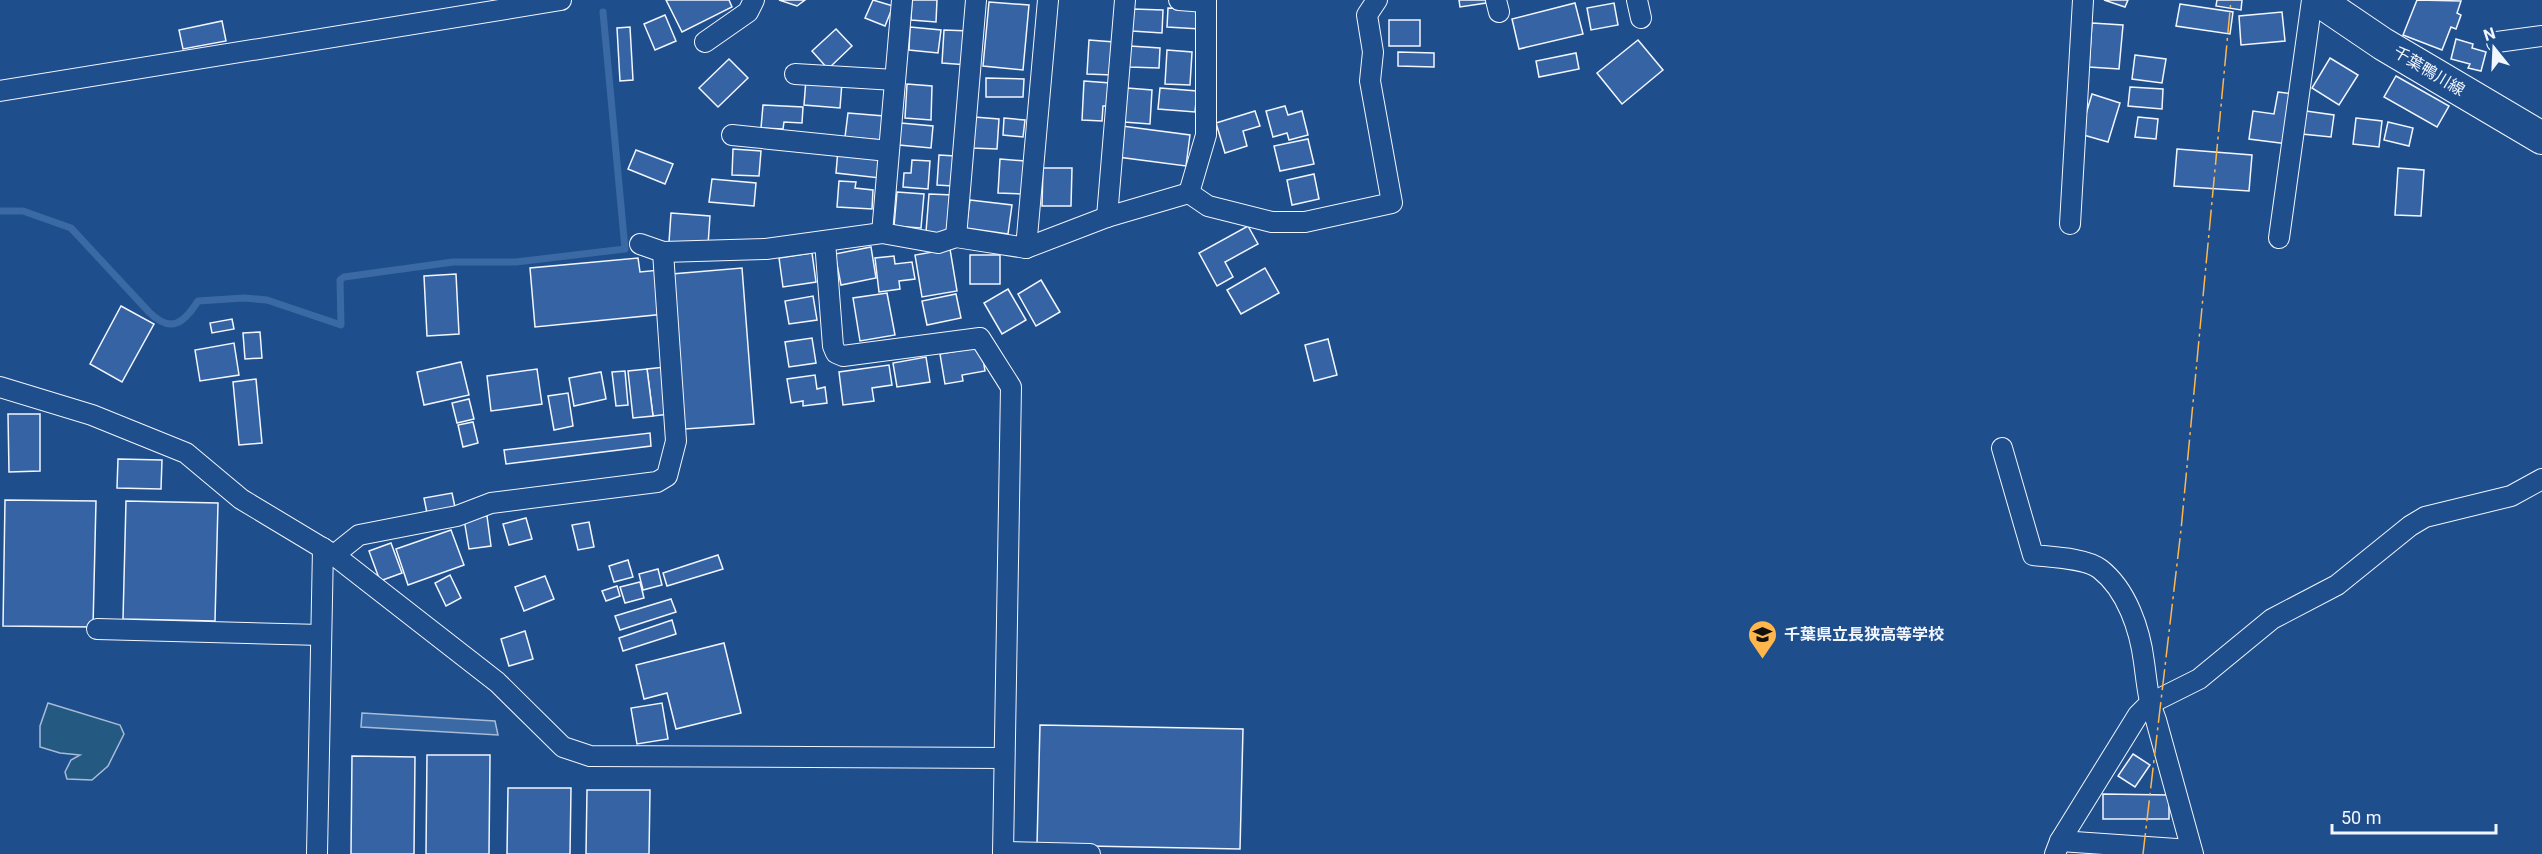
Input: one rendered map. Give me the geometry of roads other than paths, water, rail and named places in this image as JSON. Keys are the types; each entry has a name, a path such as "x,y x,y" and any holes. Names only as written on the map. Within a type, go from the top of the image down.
{"main road":[{"name":"千葉鴨川線","path":"2318,0 2384,44 2542,138"}],"street":[{"path":"0,91 561,0"},
{"path":"705,42 748,12 753,0"},
{"path":"882,233 902,0"},
{"path":"956,237 976,0"},
{"path":"1026,248 1048,0"},
{"path":"1107,217 1125,0"},
{"path":"1179,0 1206,1 1206,135 1189,194"},
{"path":"640,244 663,252 766,249 882,233 938,243 956,237 1026,248 1107,217 1189,194 1208,206 1272,222 1305,222 1392,203 1370,81 1373,52 1367,15 1377,0"},
{"path":"2070,224 2083,0"},
{"path":"2279,238 2312,0"},
{"path":"2498,42 2542,36"},
{"path":"795,74 894,80"},
{"path":"732,135 888,151"},
{"path":"825,241 833,346 836,353 843,356 980,338 1011,387 1003,853 1090,854"},
{"path":"329,551 359,535 457,516 492,503 657,482 667,476 676,441 663,252"},
{"path":"0,387 92,415 186,453 241,499 329,551 497,682 563,747 575,753 590,756 1004,759"},
{"path":"2002,448 2033,555 2066,558 2099,568 2118,588 2138,627 2149,704 2156,720 2192,852 2057,847 2138,714 2149,704 2199,679 2272,619 2337,585 2410,526 2425,517 2490,503 2542,479"},
{"path":"317,854 321,635 329,551"},
{"path":"97,629 321,635"}],"waterway":[{"path":"0,211 23,211 71,228 149,312 157,319 170,324 182,320 198,301 244,298 267,300 341,325 340,280 344,277 453,262 516,262 625,249 603,12"}],"place":[{"name":"千葉県立長狭高等学校","path":"1763,660"}]}
